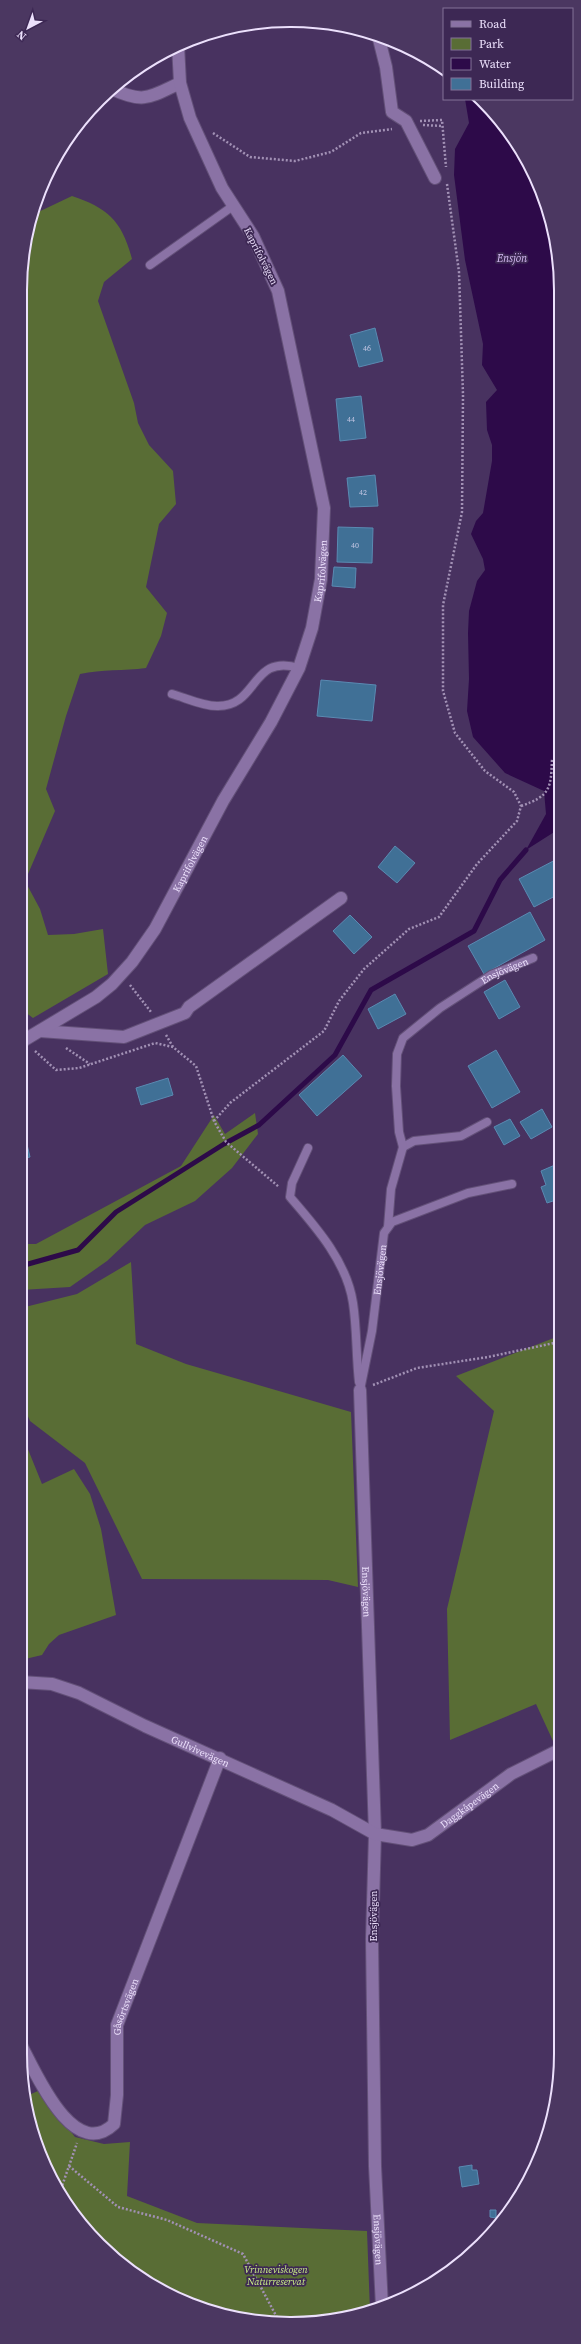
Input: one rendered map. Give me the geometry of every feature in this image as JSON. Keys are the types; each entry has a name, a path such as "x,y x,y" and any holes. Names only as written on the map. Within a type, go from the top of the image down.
{"street":[{"path":"380,43 386,67 392,112 407,124 441,178"},
{"name":"Kaprifolvägen","path":"27,1039 96,997 121,974 154,929 223,801 271,722 299,668 312,628 321,579 324,508 278,291 253,236 219,181 194,127 180,83 178,52"},
{"path":"118,91 137,98 147,98 180,83"},
{"path":"40,1031 124,1036 185,1013 190,1007 341,898"},
{"name":"Ensjövägen","path":"360,1390 375,1834 372,1939 375,2166 382,2300"},
{"name":"Gullvivevägen","path":"27,1682 52,1684 80,1693 145,1726 220,1758 332,1810 375,1834"},
{"name":"Daggkåpevägen","path":"375,1834 412,1840 428,1835 511,1774 554,1752"},
{"name":"Gåsörtsvägen","path":"81,2131 95,2134 106,2132 114,2124 117,2095 117,2025 220,1758"},
{"path":"27,2056 57,2110 81,2131"}],"lane":[{"path":"150,265 234,206"},
{"path":"172,694 218,707 240,699 249,693 265,670 285,664 299,668"},
{"name":"Ensjövägen","path":"360,1390 374,1324 384,1233 388,1227 391,1189 403,1147 399,1132 396,1086 397,1054 403,1038 440,1008 491,975 534,958"},
{"path":"403,1147 414,1141 461,1136 487,1122"},
{"path":"308,1148 292,1183 290,1197 326,1241 347,1280 353,1301 360,1390"},
{"path":"388,1227 392,1222 468,1193 512,1184"}],"path":[{"path":"194,127 214,133 250,157 295,161 331,152 362,133 407,124 442,120 446,170"},
{"path":"214,1121 230,1104 324,1031 339,1001 364,969 409,929 439,917 477,864 517,821 521,806 514,792 485,771 455,733 443,692 443,605 462,504 463,395 459,272 441,178"},
{"path":"521,806 540,800 551,784 552,760"},
{"path":"121,974 158,1023 173,1047 196,1066 214,1121 226,1142 290,1197"},
{"path":"27,1045 56,1070 79,1068 155,1043 173,1047"},
{"path":"360,1390 417,1368 488,1357 554,1343"},
{"path":"62,2185 81,2131"},
{"path":"69,2166 118,2207 167,2220 243,2254 276,2316"}],"green space":[{"path":"72,196 104,211 112,218 123,235 132,259 104,282 98,301 134,403 138,423 149,445 173,471 176,504 159,524 146,587 167,613 161,636 146,668 96,671 80,674 66,716 46,789 55,811 27,876 27,290 29,256 39,212"},
{"path":"27,885 40,909 48,935 74,934 103,929 108,974 33,1018 27,1014"},
{"path":"255,1113 258,1134 232,1168 195,1201 145,1225 107,1261 70,1287 27,1290 27,1244 36,1244 181,1166 214,1115 225,1134"},
{"path":"131,1262 136,1344 186,1364 351,1412 358,1587 328,1580 142,1579 85,1463 30,1421 27,1414 27,1306 77,1294"},
{"path":"554,1338 553,1741 536,1704 450,1740 447,1609 494,1411 456,1376"},
{"path":"27,1447 42,1484 74,1469 90,1494 101,1529 116,1615 59,1635 49,1644 42,1655 27,1659"},
{"name":"Vrinneviskogen Naturreservat","path":"38,2091 75,2137 104,2144 130,2142 127,2196 197,2223 367,2231 370,2305 325,2315 290,2317 256,2315 222,2308 190,2297 144,2273 104,2240 71,2200 47,2154 36,2122 30,2094"}],"water":[{"name":"Ensjön","path":"465,100 473,100 477,104 510,144 527,174 540,206 552,256 554,290 554,832 526,850 546,814 544,791 505,773 473,737 467,711 469,679 469,611 477,581 485,570 483,559 471,534 476,521 483,513 492,461 492,445 487,430 486,402 497,390 482,365 483,344 465,260 454,175 455,149 469,123"}],"building":[{"path":"375,328 383,361 359,367 350,335"},
{"path":"361,396 366,438 340,441 336,399"},
{"path":"375,475 378,506 350,507 347,478"},
{"path":"338,527 373,528 372,563 337,562"},
{"path":"334,567 356,568 355,588 332,586"},
{"path":"321,680 376,685 372,721 317,716"},
{"path":"395,846 415,863 397,883 378,867"},
{"path":"554,861 554,897 534,907 519,879"},
{"path":"530,912 545,940 484,974 468,946"},
{"path":"350,915 372,937 354,954 333,931"},
{"path":"505,980 520,1007 499,1019 484,992"},
{"path":"395,994 406,1014 378,1029 368,1009"},
{"path":"496,1050 520,1092 492,1108 468,1066"},
{"path":"343,1055 362,1076 317,1116 299,1095"},
{"path":"168,1078 173,1095 141,1105 136,1088"},
{"path":"542,1109 552,1127 531,1139 520,1122"},
{"path":"510,1119 520,1136 504,1145 494,1127"},
{"path":"27,1144 30,1157 27,1158"},
{"path":"554,1165 554,1201 547,1203 541,1187 546,1185 541,1171"},
{"path":"472,2165 472,2170 477,2170 479,2184 462,2187 459,2167"},
{"path":"490,2210 496,2210 496,2218 490,2217"}],"waterway":[{"path":"27,1264 78,1250 116,1212 224,1144 259,1125 335,1055 371,990 474,931 500,880 526,850"}]}
